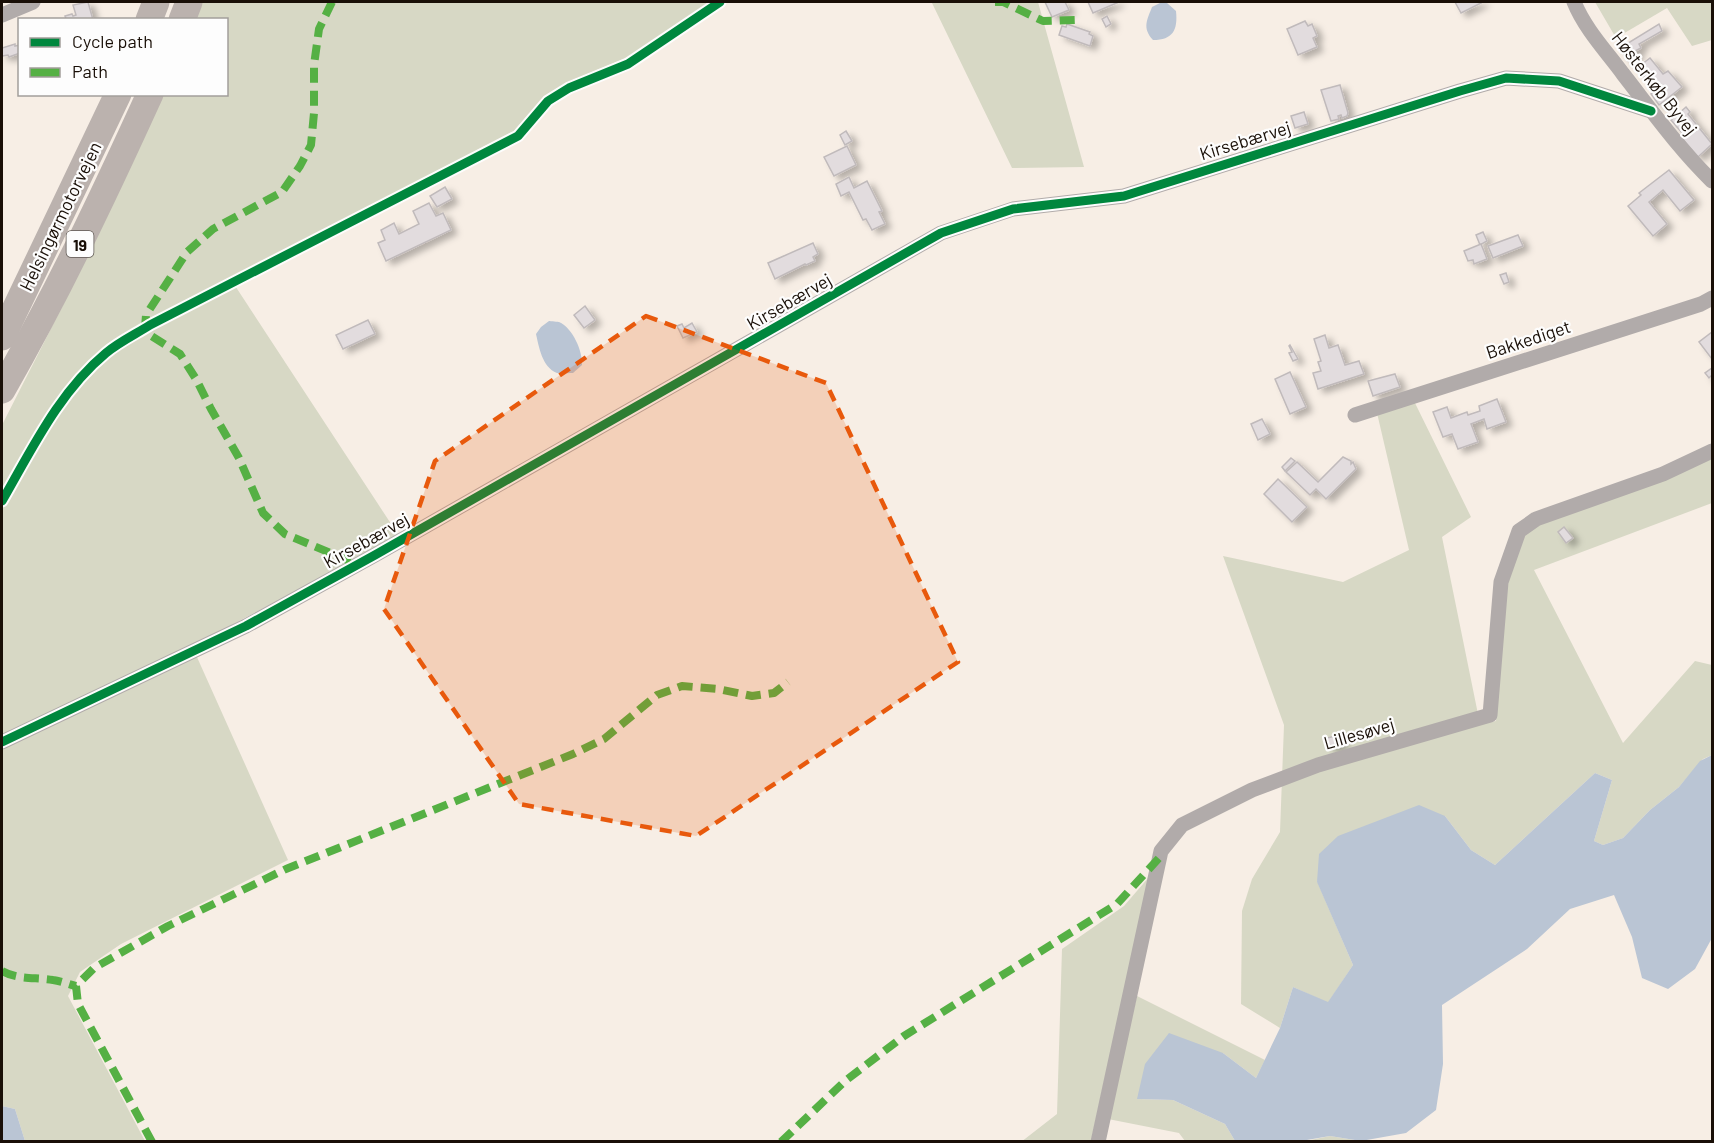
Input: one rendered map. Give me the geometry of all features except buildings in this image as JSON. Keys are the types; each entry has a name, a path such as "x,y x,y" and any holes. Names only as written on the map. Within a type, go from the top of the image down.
{"highway":[{"path":"150,18 156,2"},
{"path":"183,18 189,2"},
{"name":"Helsingørmotorvejen","path":"2,337 117,96"},
{"name":"Helsingørmotorvejen","path":"2,390 31,340 90,225 149,96"}],"street":[{"path":"2,15 33,2"},
{"name":"Høsterkøb Byvej","path":"1574,2 1587,26 1651,111 1689,159 1713,182"},
{"name":"Kirsebærvej","path":"2,742 246,626 941,233 1013,209 1124,196 1448,94 1506,78 1559,81 1651,111"},
{"name":"Bakkediget","path":"1355,415 1701,304 1713,298"},
{"name":"Lillesøvej","path":"1098,1142 1161,850 1182,825 1252,790 1318,765 1490,716 1501,582 1520,531 1536,519 1664,474 1713,451"}],"highlighted area":[{"path":"646,316 826,383 958,662 696,836 519,804 384,609 435,461"}],"green space":[{"path":"199,2 718,2 712,8 628,57 568,82 544,97 514,131 230,278 399,536 192,646 288,860 121,944 80,972 68,996 145,1141 25,1141 15,1109 2,1106 2,425 62,307 161,96 228,96 228,18 192,18"},
{"path":"929,2 1038,2 1084,167 1012,168 932,3"},
{"path":"1595,2 1712,2 1712,40 1692,46 1667,8 1616,38"},
{"path":"1414,401 1471,517 1442,537 1480,724 1496,721 1506,584 1524,535 1540,523 1712,456 1712,503 1534,570 1623,743 1695,661 1712,665 1712,755 1703,759 1679,787 1650,810 1623,838 1603,845 1594,841 1612,780 1595,773 1495,865 1471,850 1445,816 1317,881 1353,965 1328,1003 1293,987 1280,1028 1241,1004 1242,911 1252,879 1280,832 1284,725 1223,556 1343,582 1409,550 1377,413"},
{"path":"1149,877 1091,1141 1021,1142 1057,1114 1062,949 1124,906"},
{"path":"1137,996 1265,1060 1256,1078 1223,1053 1137,1099 1173,1100 1225,1124 1235,1141 1185,1141 1179,1133 1108,1119"},
{"path":"1330,1136 1361,1141 1301,1142"}],"water":[{"path":"1160,3 1167,3 1176,11 1176,24 1170,36 1153,40 1148,32 1147,20 1152,7"},
{"path":"549,321 564,325 576,341 582,365 573,373 557,373 548,366 542,356 536,334"},
{"path":"1712,755 1712,938 1695,969 1668,989 1642,978 1632,937 1614,895 1570,909 1527,949 1442,1005 1443,1064 1436,1110 1406,1133 1361,1141 1330,1136 1301,1141 1235,1141 1225,1124 1173,1100 1137,1099 1145,1064 1169,1033 1223,1053 1256,1078 1280,1028 1293,987 1328,1002 1353,965 1317,882 1319,854 1338,836 1419,805 1445,816 1471,850 1495,865 1595,773 1612,780 1594,841 1603,845 1623,838 1650,810 1679,787 1700,761"},
{"path":"2,1106 15,1109 25,1141 2,1141"}],"marked path":[{"path":"332,2 319,29 314,65 311,145 300,166 282,192 213,229 187,252 146,315 145,328 150,335 180,354 196,379 239,458 263,513 285,534 357,564"},
{"path":"995,2 1003,2 1043,21 1075,20"},
{"path":"152,1142 78,1004 76,986 94,968 168,926 286,869 573,754 604,739 657,695 682,686 718,689 752,696 774,693 788,682"},
{"path":"781,1142 845,1081 904,1036 1117,904 1159,858"},
{"path":"2,971 14,976 56,980 76,986"}],"cycle path":[{"path":"2,501 60,403 89,368 116,345 150,325 518,136 548,101 569,88 628,64 720,2"},
{"path":"2,742 246,626 941,233 1013,209 1124,196 1506,78 1559,81 1651,111"}]}
